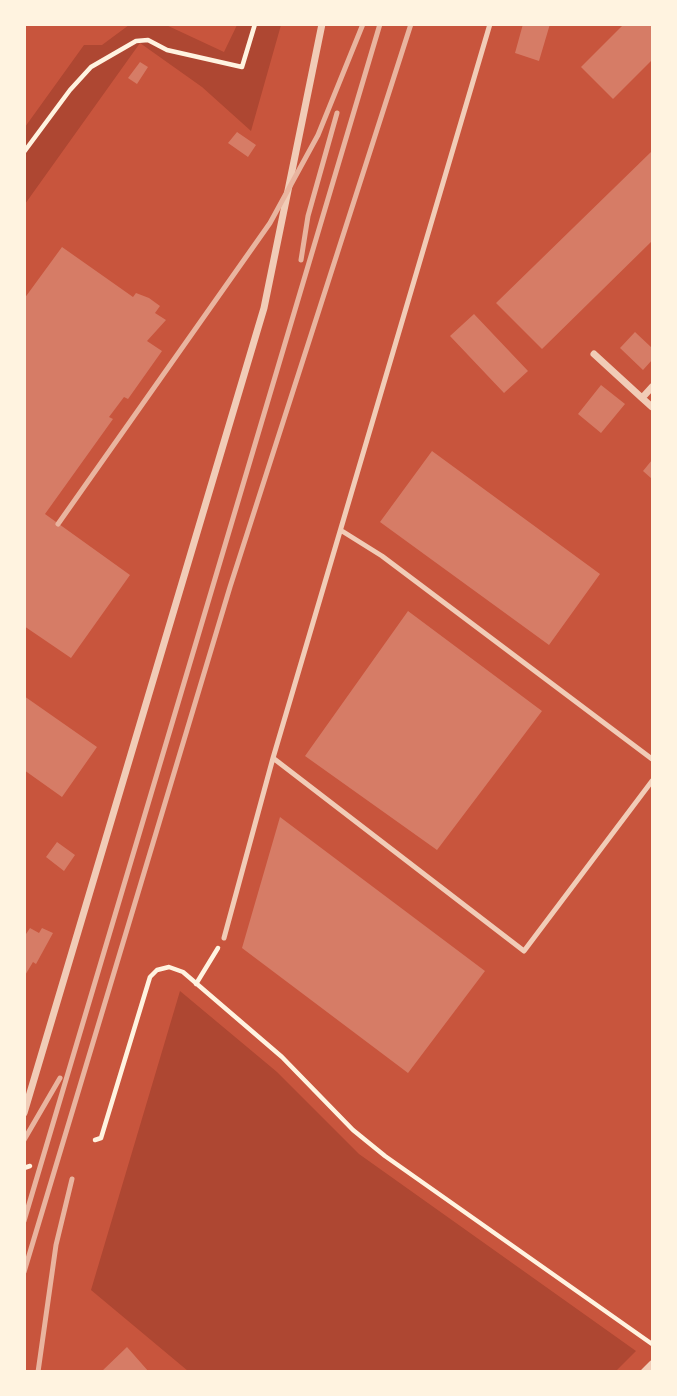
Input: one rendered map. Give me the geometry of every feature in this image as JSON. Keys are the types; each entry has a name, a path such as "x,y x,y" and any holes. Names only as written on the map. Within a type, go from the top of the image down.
{"street":[{"path":"24,1113 264,308 322,24"},
{"path":"594,354 653,407"},
{"path":"642,398 653,387"},
{"path":"644,1371 653,1364"}],"lane":[{"path":"224,938 273,758 490,24"},
{"path":"342,531 382,556 653,759"},
{"path":"273,758 524,951 653,781"}],"path":[{"path":"24,152 70,90 91,67 136,41 148,40 167,50 242,67 256,24"},
{"path":"196,984 224,938"},
{"path":"95,1140 101,1138 150,977 158,970 169,967 183,972 282,1057 353,1130 385,1156 653,1344"}],"shaded area":[{"path":"164,24 224,52 237,25 281,25 251,131 202,87 140,43 25,204 25,127 84,45 102,45 129,25"},
{"path":"180,991 277,1072 359,1154 636,1351 615,1372 188,1371 91,1290"}],"building":[{"path":"523,24 550,24 539,61 515,53"},
{"path":"624,24 652,24 652,60 613,99 581,67"},
{"path":"140,62 148,67 137,84 128,78"},
{"path":"237,132 256,145 248,157 228,143"},
{"path":"652,151 652,241 542,349 496,303"},
{"path":"62,247 133,297 136,293 149,298 160,306 155,313 166,320 147,341 162,351 128,399 124,397 109,417 113,419 45,514 130,575 71,658 24,626 24,299"},
{"path":"474,314 528,371 504,393 450,336"},
{"path":"635,332 652,348 652,360 643,370 620,348"},
{"path":"601,385 625,404 601,433 578,414"},
{"path":"432,451 600,574 549,645 380,522"},
{"path":"652,460 652,479 643,471"},
{"path":"408,611 542,711 437,850 305,756"},
{"path":"24,696 97,747 62,797 24,770"},
{"path":"280,817 485,971 408,1073 242,948"},
{"path":"57,842 75,855 64,871 46,857"},
{"path":"30,928 39,933 42,928 53,933 36,964 33,962 24,977 24,937"},
{"path":"127,1347 149,1372 101,1372"}],"railway":[{"path":"58,524 270,223 318,135 363,24"},
{"path":"24,1221 380,24"},
{"path":"24,1272 230,587 411,24"},
{"path":"301,260 308,216 337,113"},
{"path":"24,1140 60,1078"},
{"path":"38,1372 56,1245 72,1179"}]}
